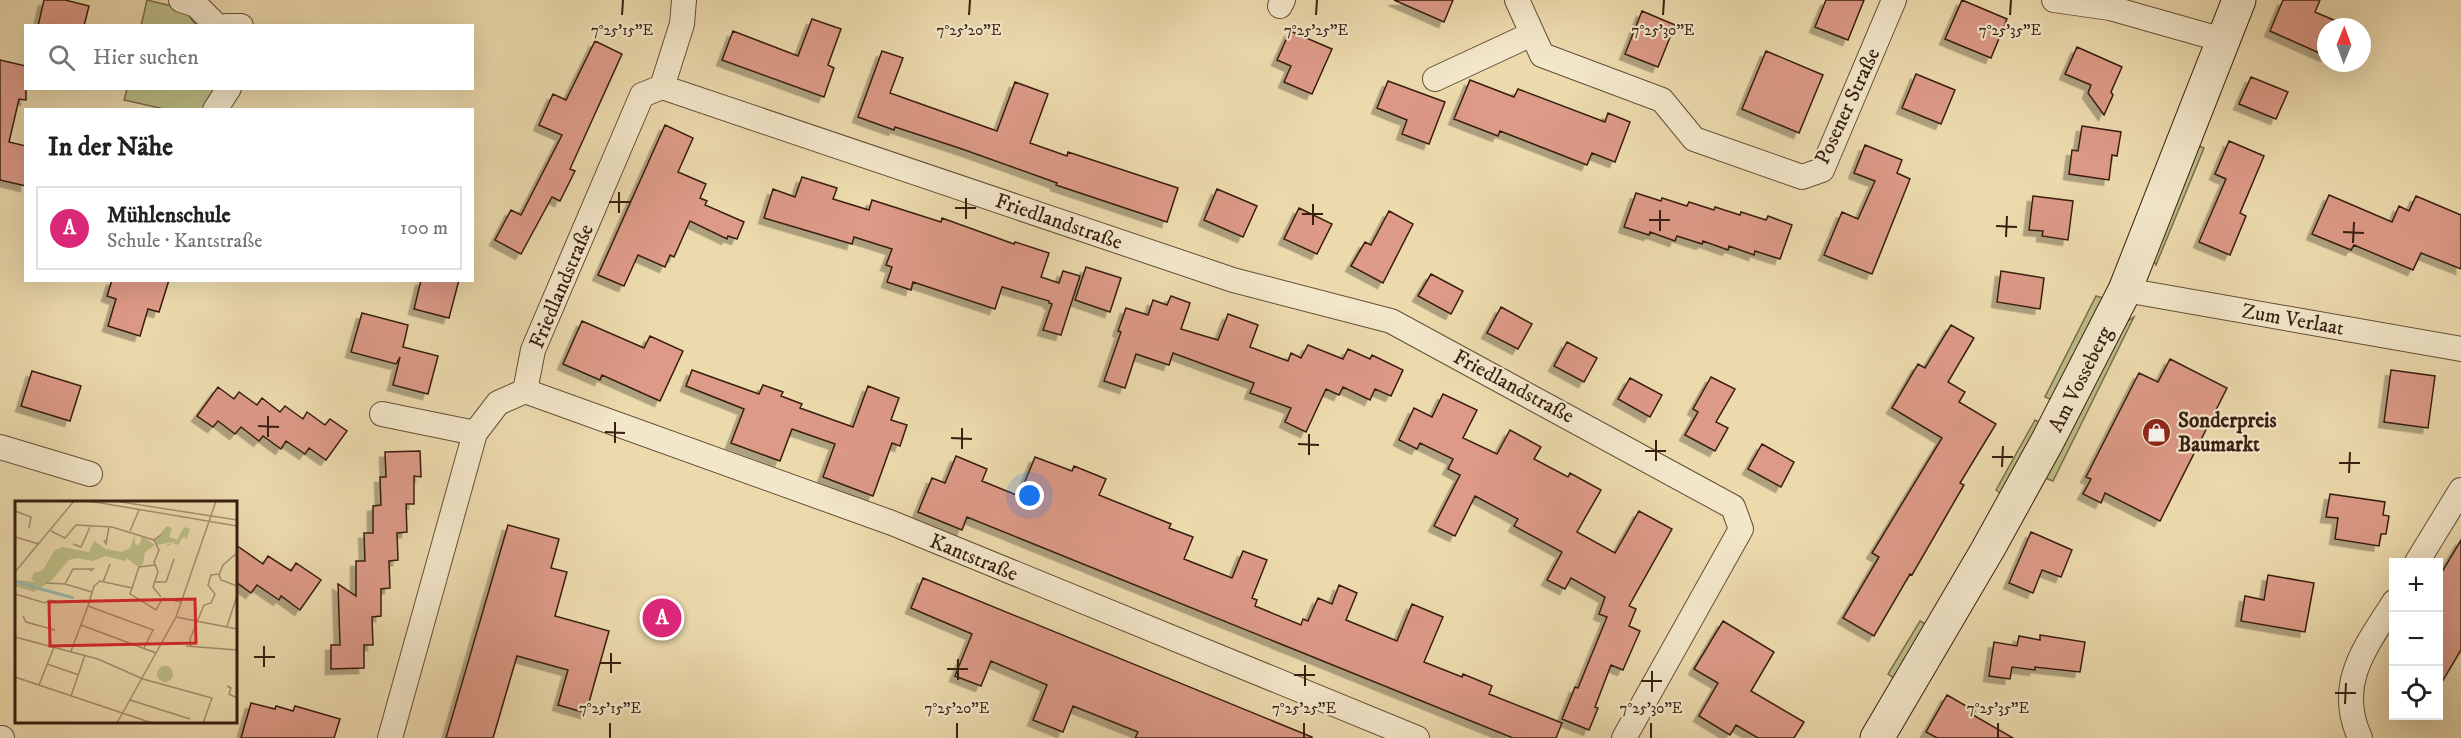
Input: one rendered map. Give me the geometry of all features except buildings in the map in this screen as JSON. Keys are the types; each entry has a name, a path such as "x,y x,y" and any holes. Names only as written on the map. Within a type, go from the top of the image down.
{"street":[{"path":"181,0 196,5 215,24"},
{"path":"662,87 682,24 684,0"},
{"name":"Posener Straße","path":"1517,0 1542,55 1662,100 1694,140 1802,177 1821,170 1894,0"},
{"path":"2054,0 2110,8 2223,40"},
{"name":"Am Vosseberg","path":"1877,738 2010,510 2125,290 2239,0"},
{"path":"1435,79 1532,34"},
{"name":"Friedlandstraße","path":"525,391 533,350 642,94 662,87 1233,280 1391,321 1733,507 1741,529 1624,738"},
{"path":"216,108 228,90"},
{"name":"Zum Verlaat","path":"2125,290 2461,349"},
{"path":"390,738 475,433 498,403 525,391"},
{"name":"Kantstraße","path":"525,391 892,523 1417,738"},
{"path":"382,414 475,433"},
{"path":"0,447 90,474"},
{"path":"2419,558 2461,490"},
{"path":"2360,738 2355,728 2350,692 2356,665 2389,610"}],"green space":[{"path":"147,0 184,9 195,24 141,24"},
{"path":"127,90 218,90 208,108 160,108 124,100"},
{"path":"2196,145 2204,148 2156,265 2153,259"},
{"path":"2096,296 2103,298 2054,401 2045,397"},
{"path":"2134,317 2053,481 2045,478 2126,322"},
{"path":"2035,420 2040,423 2002,494 1996,490"},
{"path":"1920,621 1927,625 1894,678 1888,674"}],"place":[{"name":"Sonderpreis Baumarkt","path":"2157,432"},
{"name":"Mühlenschule","path":"662,618"}]}
